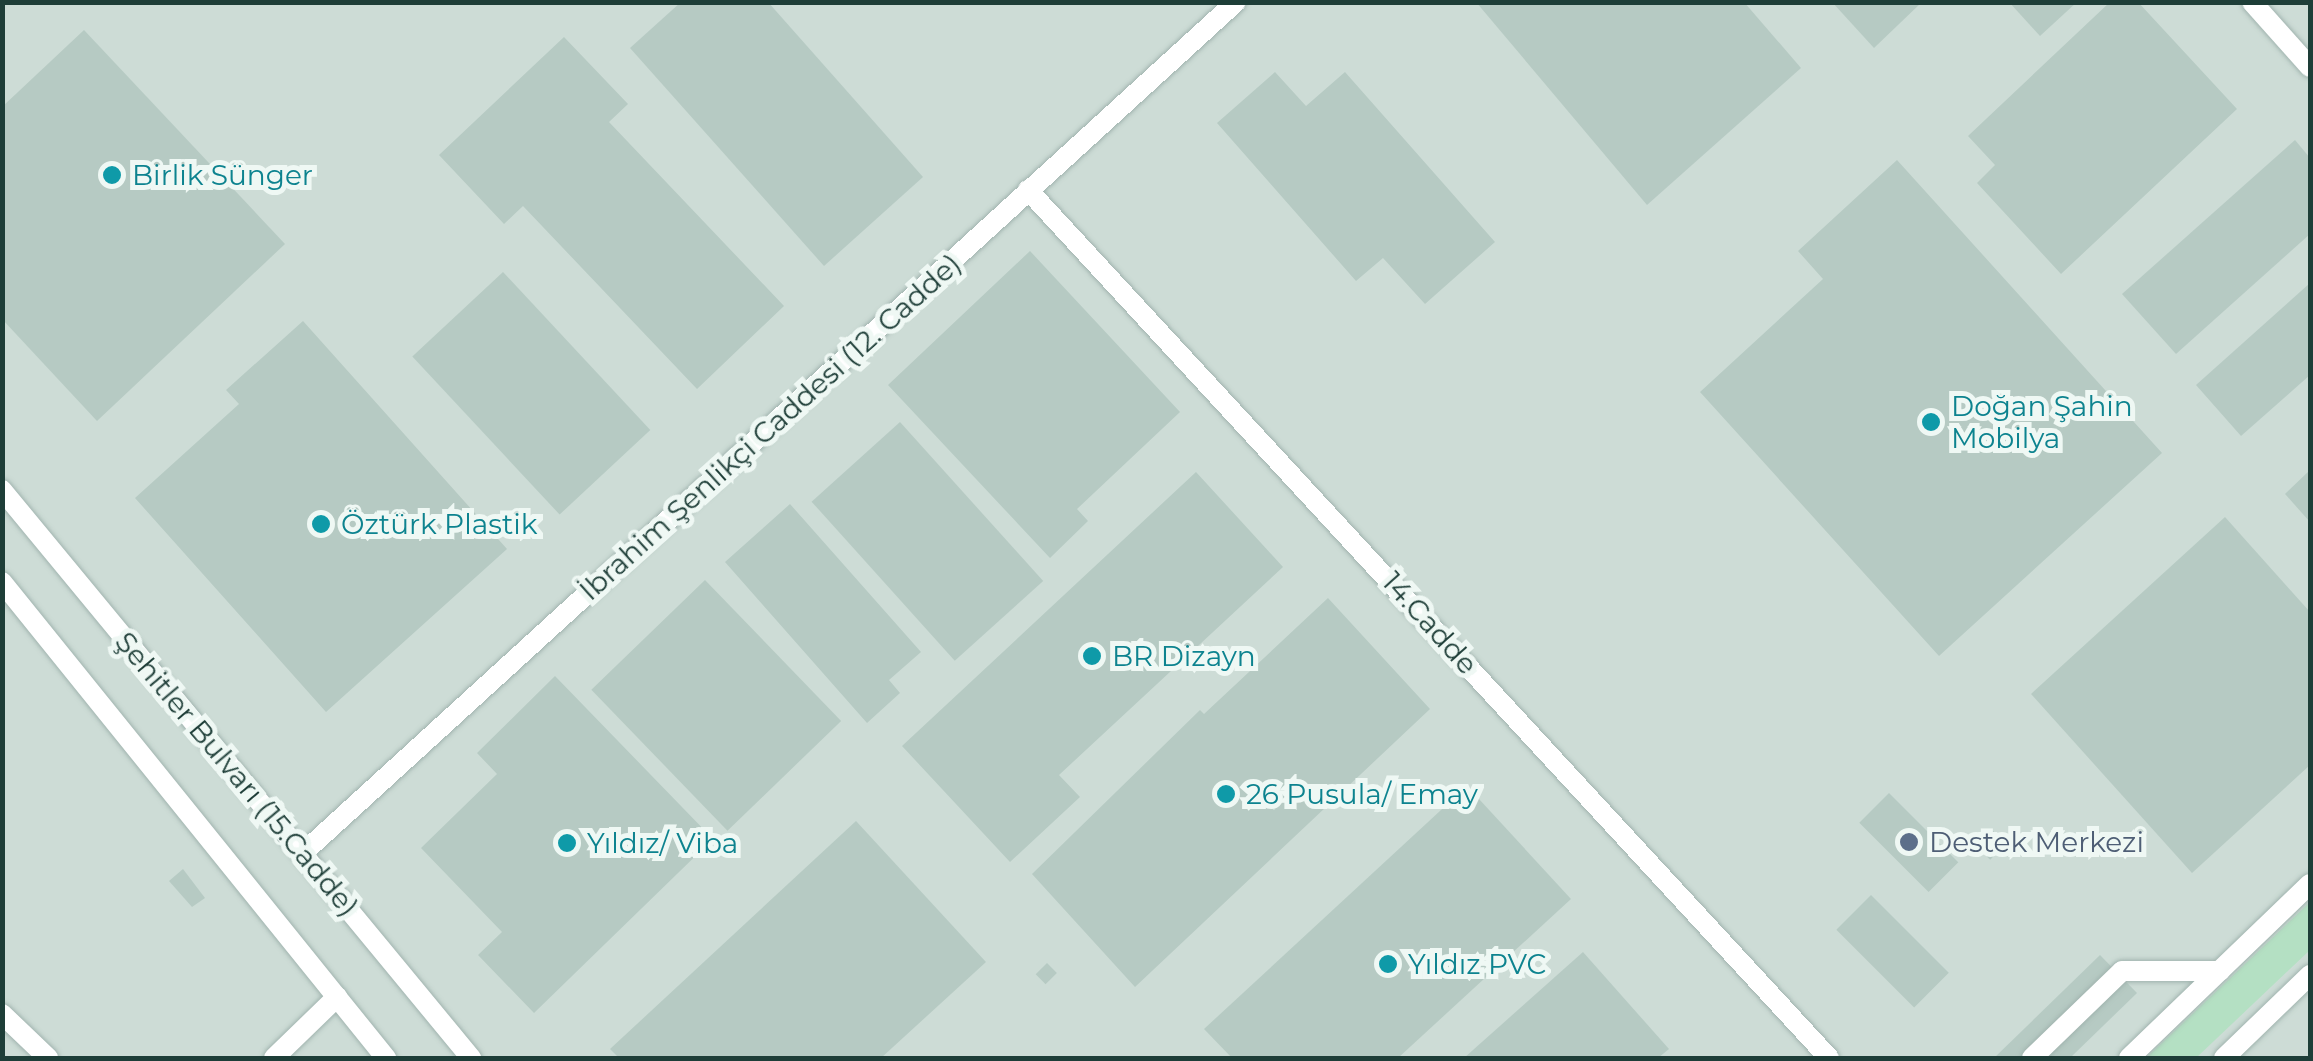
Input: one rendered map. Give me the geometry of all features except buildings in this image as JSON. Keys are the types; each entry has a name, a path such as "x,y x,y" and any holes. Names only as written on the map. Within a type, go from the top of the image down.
{"street":[{"name":"İbrahim Şenlikçi Caddesi (12. Cadde)","path":"304,852 1236,2"},
{"path":"2252,2 2310,67"},
{"name":"14.Cadde","path":"1028,190 1828,1058"},
{"name":"Şehitler Bulvarı (15.Cadde)","path":"2,490 471,1058"},
{"path":"2,582 386,1058"},
{"path":"2129,1058 2310,884"},
{"path":"2032,1058 2122,971 2220,971"},
{"path":"2224,1058 2310,976"},
{"path":"274,1058 337,997"},
{"path":"2,1014 48,1058"}],"shaded area":[{"path":"3,3 2310,3 2310,1058 3,1058"}],"green space":[{"path":"2310,902 2310,950 2196,1058 2146,1058"}],"place":[{"name":"Birlik Sünger","path":"112,175"},
{"name":"Doğan Şahin Mobilya","path":"1931,422"},
{"name":"Öztürk Plastik","path":"321,524"},
{"name":"BR Dizayn","path":"1092,656"},
{"name":"26 Pusula/ Emay","path":"1226,794"},
{"name":"Destek Merkezi","path":"1909,842"},
{"name":"Yıldız/ Viba","path":"567,843"},
{"name":"Yıldız PVC","path":"1388,964"}]}
